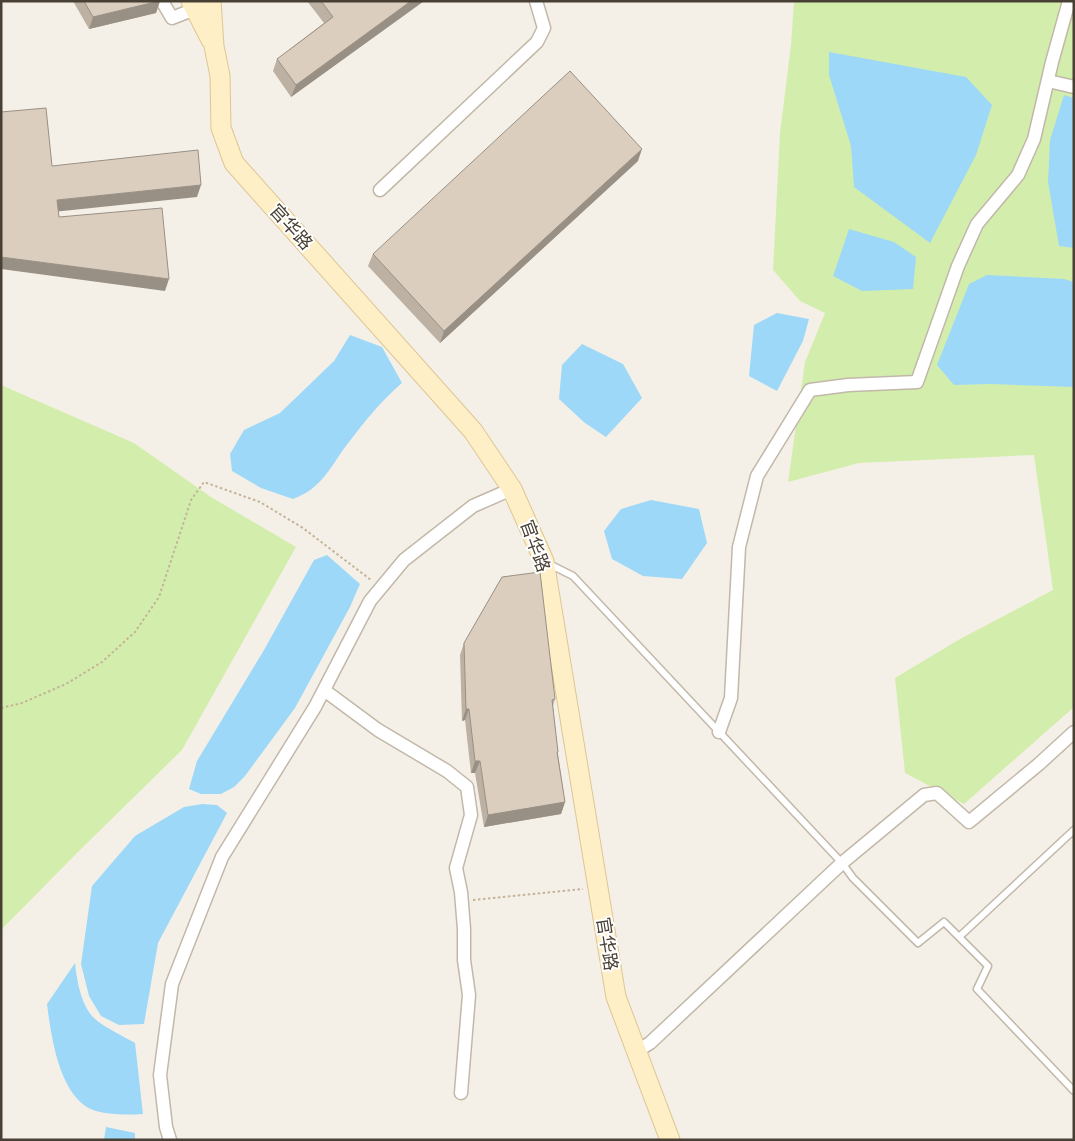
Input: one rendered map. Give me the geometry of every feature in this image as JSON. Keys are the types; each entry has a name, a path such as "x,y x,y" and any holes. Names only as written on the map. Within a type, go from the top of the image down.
{"main road":[{"name":"官华路","path":"199,4 214,46 220,76 221,128 234,163 473,431 512,489 544,562 616,997 670,1140"}],"street":[{"path":"162,1 172,18 199,4"},
{"path":"380,190 537,42 544,28 536,1"},
{"path":"719,732 731,698 739,547 757,476 810,390 848,385 917,382 958,266 978,224 1018,174 1034,139 1069,1"},
{"path":"1048,81 1074,87"},
{"path":"170,1140 166,1127 160,1075 172,984 222,857 324,690 370,601 380,588 404,560 473,506 512,489"},
{"path":"324,690 378,730 447,771 467,786 471,815 456,868 462,901 464,960 469,995 461,1093"},
{"path":"637,1051 657,1037 842,863 924,795 938,793 969,822 1039,764 1074,732"}],"lane":[{"path":"544,562 573,576 842,863 853,878 918,943 944,922 988,966 977,988 1074,1091"},
{"path":"959,937 1074,830"}],"path":[{"path":"1,708 22,703 66,684 102,662 135,632 159,597 191,500 204,482 260,502 303,528 380,588"},
{"path":"462,901 598,887"}],"green space":[{"path":"794,1 1074,1 1074,707 964,804 905,773 895,678 960,639 1053,590 1034,455 859,463 788,482 805,362 825,313 800,301 773,270 780,133 791,45"},
{"path":"1,385 134,443 211,497 296,547 182,750 1,930"}],"water":[{"path":"829,52 966,77 992,105 976,155 930,243 854,187 851,146 829,75"},
{"path":"1064,95 1074,98 1074,248 1059,246 1048,182 1050,140"},
{"path":"849,229 894,242 916,257 913,289 862,291 833,276"},
{"path":"987,275 1064,279 1074,282 1074,387 990,384 954,385 937,365 969,284"},
{"path":"777,313 809,319 803,341 777,391 749,376 754,325"},
{"path":"350,335 382,347 402,383 388,396 349,442 326,475 312,489 293,499 261,488 232,471 230,454 244,430 280,413 334,361"},
{"path":"582,344 623,364 642,398 606,437 585,423 559,399 562,365"},
{"path":"651,500 699,509 707,543 682,579 643,576 612,559 604,531 621,509"},
{"path":"327,555 360,584 350,607 295,708 245,776 234,787 221,794 201,794 189,789 197,761 264,650 314,560"},
{"path":"202,804 217,805 227,813 158,943 144,1024 119,1025 101,1016 89,996 81,964 92,886 135,836 184,807"},
{"path":"75,963 80,992 90,1013 102,1024 135,1043 143,1114 105,1113 93,1110 81,1103 65,1079 54,1048 47,1004"},
{"path":"106,1127 135,1133 135,1140 104,1140"}],"building":[{"path":"84,1 159,1 93,17"},
{"path":"321,1 411,1 296,85 277,59 333,17"},
{"path":"570,71 642,149 444,331 373,254"},
{"path":"46,108 52,166 198,150 201,185 57,200 59,217 162,208 169,279 1,257 1,112"},
{"path":"540,572 555,699 552,700 557,752 565,802 488,815 480,761 475,761 469,709 466,709 464,643 502,577"}]}
